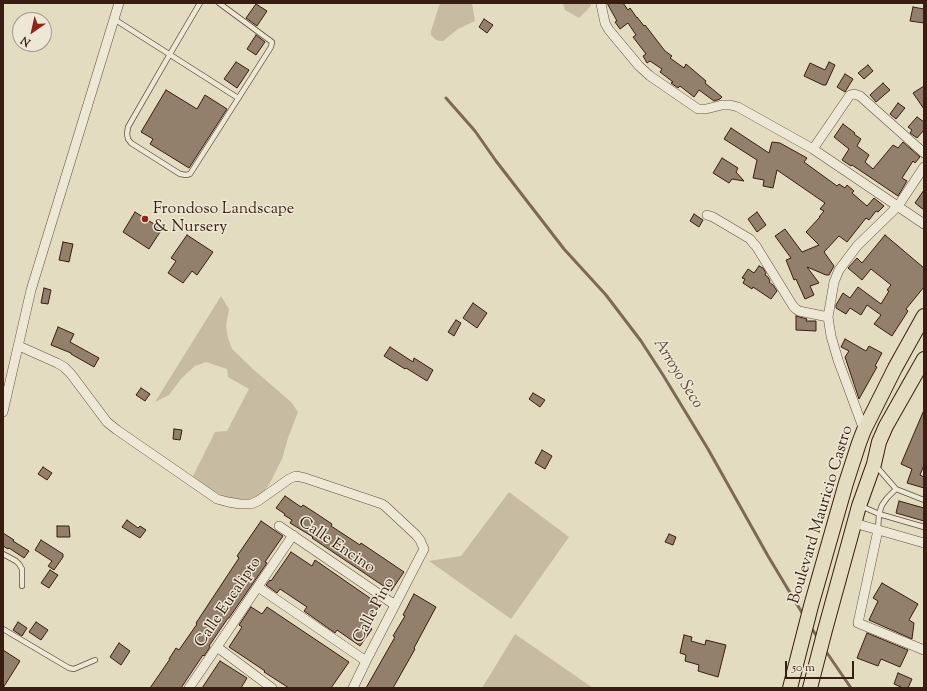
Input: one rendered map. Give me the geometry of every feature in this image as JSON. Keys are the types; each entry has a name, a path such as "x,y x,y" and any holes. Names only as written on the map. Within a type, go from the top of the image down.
{"main road":[{"name":"Boulevard Mauricio Castro","path":"790,688 811,606 846,483 864,430 895,368 924,316"},
{"name":"Boulevard Mauricio Castro","path":"810,688 854,523 874,464 879,442 886,426 924,359"}],"street":[{"path":"3,412 31,290 119,3"},
{"path":"601,4 605,23 609,30 642,69 698,109 706,110 722,105 738,107 813,148 924,224"},
{"path":"813,148 850,96 854,94 860,96 924,153"},
{"path":"864,430 838,360 831,336 828,317 834,282 839,270 857,246 898,206 924,167"},
{"path":"707,216 750,239 796,309 799,311 828,317"},
{"name":"Calle Pino","path":"18,346 64,367 71,374 107,422 116,430 217,499 240,504 250,504 258,501 289,479 296,476 382,504 416,535 424,549 353,688"},
{"path":"854,523 924,543"},
{"name":"Calle Encino","path":"279,526 395,605"},
{"path":"878,530 858,623 924,650"},
{"name":"Calle Eucalipto","path":"189,688 293,535"},
{"path":"258,587 366,661"},
{"path":"217,647 272,688"}],"lane":[{"path":"200,3 128,127 127,134 131,143 180,174 186,175 190,174 271,46 272,42 219,3"},
{"path":"114,18 238,98"},
{"path":"874,464 896,489 924,500"},
{"path":"878,530 879,514 882,505 896,489"},
{"path":"859,506 924,528"},
{"path":"3,554 16,561 22,569 22,586"},
{"path":"3,629 69,668 74,668 95,660"}],"shaded area":[{"path":"440,3 472,3 475,21 458,29 443,41 436,40 431,35 431,31"},
{"path":"563,3 591,3 591,6 579,18 565,10"},
{"path":"221,296 229,309 226,326 232,349 291,402 298,412 282,459 270,483 258,496 249,499 231,498 210,490 193,476 215,432 227,431 249,389 228,377 227,369 206,362 195,366 181,379 169,395 155,402"},
{"path":"509,492 569,537 511,619 429,561 461,556"},
{"path":"515,634 593,688 482,688"}],"building":[{"path":"607,3 623,3 628,10 630,8 665,51 672,56 670,58 684,68 686,64 722,97 714,101 699,90 694,97 680,86 678,88 671,83 673,82 660,72 662,69 650,61 647,63 643,56 646,54 633,37 636,35 628,23 620,29 615,22 617,21"},
{"path":"256,4 267,11 257,26 246,18"},
{"path":"913,7 924,9 924,23 910,21"},
{"path":"484,19 493,25 487,33 479,27"},
{"path":"256,35 265,42 256,55 247,49"},
{"path":"236,62 249,70 237,88 224,79"},
{"path":"829,62 835,65 826,85 804,76 810,63 825,70"},
{"path":"868,65 873,71 864,79 858,73"},
{"path":"845,74 853,79 845,92 837,87"},
{"path":"883,83 890,90 876,102 870,95"},
{"path":"924,86 924,109 913,93"},
{"path":"166,90 197,109 205,95 227,109 189,168 150,144 153,139 141,132"},
{"path":"898,103 905,108 896,119 890,114"},
{"path":"917,117 924,122 924,130 917,138 910,133 912,130 908,127"},
{"path":"843,124 861,139 857,146 869,155 865,162 873,169 893,145 898,148 903,142 920,157 915,163 913,161 902,178 907,181 898,196 852,165 851,166 842,160 849,149 834,137"},
{"path":"731,128 769,153 772,142 780,143 807,158 804,162 837,186 839,184 845,188 847,185 854,191 852,193 867,206 874,198 884,206 878,212 876,211 869,220 866,218 847,242 839,236 824,252 834,266 829,275 807,267 819,283 810,286 814,295 805,299 796,279 794,280 786,260 791,258 775,236 785,229 802,252 819,245 806,232 824,211 820,209 825,203 777,170 773,188 763,186 764,180 753,178 757,160 724,139"},
{"path":"722,158 738,168 736,172 744,181 732,179 729,183 713,173"},
{"path":"924,190 924,210 915,203"},
{"path":"135,212 162,229 149,249 123,232"},
{"path":"757,212 766,225 757,232 748,219"},
{"path":"694,214 703,220 699,227 690,221"},
{"path":"187,235 213,252 197,275 192,271 183,283 168,273 176,261 171,258"},
{"path":"885,235 924,268 924,287 906,309 908,311 892,336 874,324 881,315 867,305 861,315 850,308 846,314 836,308 836,305 843,293 850,298 858,287 881,304 889,291 887,290 891,285 871,269 862,280 848,268 857,258 862,263"},
{"path":"63,242 73,244 69,262 59,260"},
{"path":"759,266 763,268 766,273 765,275 770,281 769,282 777,291 771,299 753,287 752,289 743,283 745,279 742,278 748,269 754,273"},
{"path":"44,288 51,290 48,304 41,303"},
{"path":"473,303 487,313 477,328 463,318"},
{"path":"796,316 807,319 806,321 816,321 816,331 796,330"},
{"path":"456,320 461,323 454,336 448,332"},
{"path":"58,327 74,334 70,342 99,358 94,367 71,353 51,345"},
{"path":"845,339 866,351 869,346 882,353 875,366 877,367 859,399 845,357 849,351 841,347"},
{"path":"390,347 413,362 414,358 433,370 427,381 384,356"},
{"path":"141,388 150,394 145,401 136,395"},
{"path":"533,393 545,400 540,407 529,399"},
{"path":"924,410 924,465 920,475 924,477 924,488 907,483 912,469 901,464"},
{"path":"174,429 182,430 180,440 173,439"},
{"path":"542,450 552,456 545,469 535,463"},
{"path":"43,467 52,473 47,480 38,474"},
{"path":"285,496 301,507 303,505 314,512 332,524 331,526 360,545 361,543 404,572 391,591 312,538 313,537 290,523 292,520 276,508"},
{"path":"899,501 924,508 924,521 896,513"},
{"path":"127,520 138,528 140,526 146,530 140,538 122,527"},
{"path":"261,521 283,536 265,562 267,563 181,688 150,688 176,648 179,650 197,624 196,623 239,558 237,556"},
{"path":"57,526 69,526 70,537 57,537"},
{"path":"3,533 29,551 24,558 9,548 8,549 3,546"},
{"path":"669,534 676,537 673,545 665,542"},
{"path":"41,540 63,554 63,557 54,570 48,566 52,561 35,550"},
{"path":"291,552 312,566 315,560 380,605 366,625 372,629 360,646 337,630 335,633 304,611 307,607 280,589 277,593 266,585 270,580 271,581"},
{"path":"50,570 58,575 49,588 41,583"},
{"path":"882,583 918,604 909,620 914,623 912,639 869,620 878,601 873,598"},
{"path":"414,594 436,607 414,648 415,649 393,688 366,688 395,637 393,636 405,616 403,615"},
{"path":"251,607 262,614 267,607 349,662 331,688 289,688 229,647 242,627 239,625"},
{"path":"18,622 27,628 22,636 13,630"},
{"path":"36,622 48,630 41,640 29,632"},
{"path":"867,633 908,650 900,667 881,659 878,666 857,658"},
{"path":"684,635 692,637 691,641 705,645 706,640 726,645 718,677 698,671 699,665 685,661 686,655 680,653"},
{"path":"119,643 130,651 121,665 110,657"},
{"path":"3,650 20,661 3,688"},
{"path":"220,661 247,678 241,688 202,688"},
{"path":"898,673 912,679 908,688 903,688 894,684"}],"waterway":[{"name":"Arroyo Seco","path":"446,98 475,131 496,161 564,249 606,295 641,341 708,449 768,556 804,616"},
{"name":"Arroyo Seco","path":"810,626 818,638"},
{"name":"Arroyo Seco","path":"825,650 851,688"}],"place":[{"name":"Frondoso Landscape & Nursery","path":"145,219"}]}
